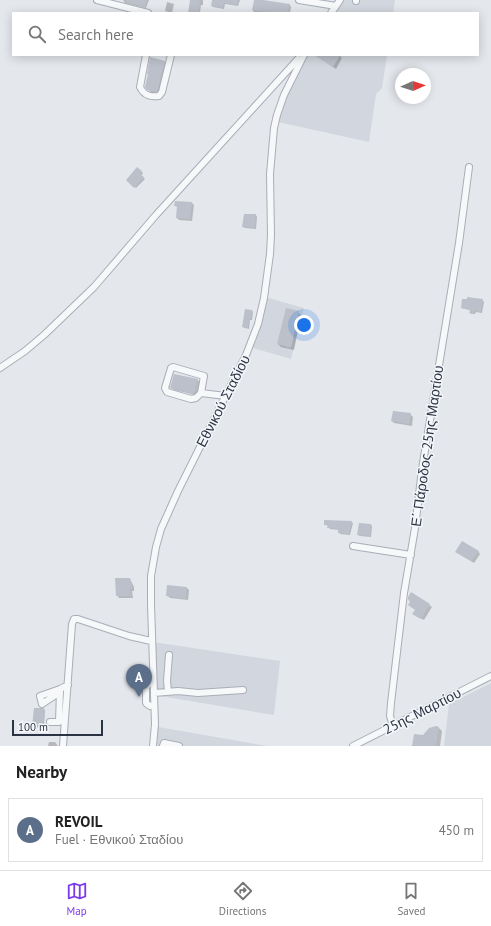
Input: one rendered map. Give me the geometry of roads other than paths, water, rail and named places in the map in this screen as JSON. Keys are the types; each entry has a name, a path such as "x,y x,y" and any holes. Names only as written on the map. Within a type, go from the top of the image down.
{"street":[{"path":"97,0 144,12"},
{"path":"299,0 336,6"},
{"path":"332,12 340,0"},
{"path":"146,56 140,90 149,97 159,96 162,92 171,56"},
{"path":"0,368 44,336 94,287 156,215 302,56"},
{"name":"Εθνικού Σταδίου","path":"153,746 155,724 151,642 151,576 158,541 161,529 178,491 246,355 258,324 264,298 270,254 270,174 274,128 284,95 303,56"},
{"name":"Ε΄ Πάροδος 25ης Μαρτίου","path":"393,726 390,716 391,703 404,593 411,555 422,469 458,250 469,167"},
{"path":"171,368 204,376 201,393 196,398 191,399 167,392 165,388 171,368"},
{"path":"201,393 226,396"},
{"path":"353,546 411,555"},
{"path":"63,746 72,624 74,619 151,642"},
{"path":"168,691 167,681 169,656"},
{"name":"25ης Μαρτίου","path":"353,746 491,676"},
{"path":"150,706 146,702 146,687 153,679"},
{"path":"50,722 59,722 60,690 68,685"},
{"path":"154,693 168,691 198,692 243,690"},
{"path":"163,746 164,743 179,746"}],"place":[{"name":"REVOIL","path":"139,697"}]}
